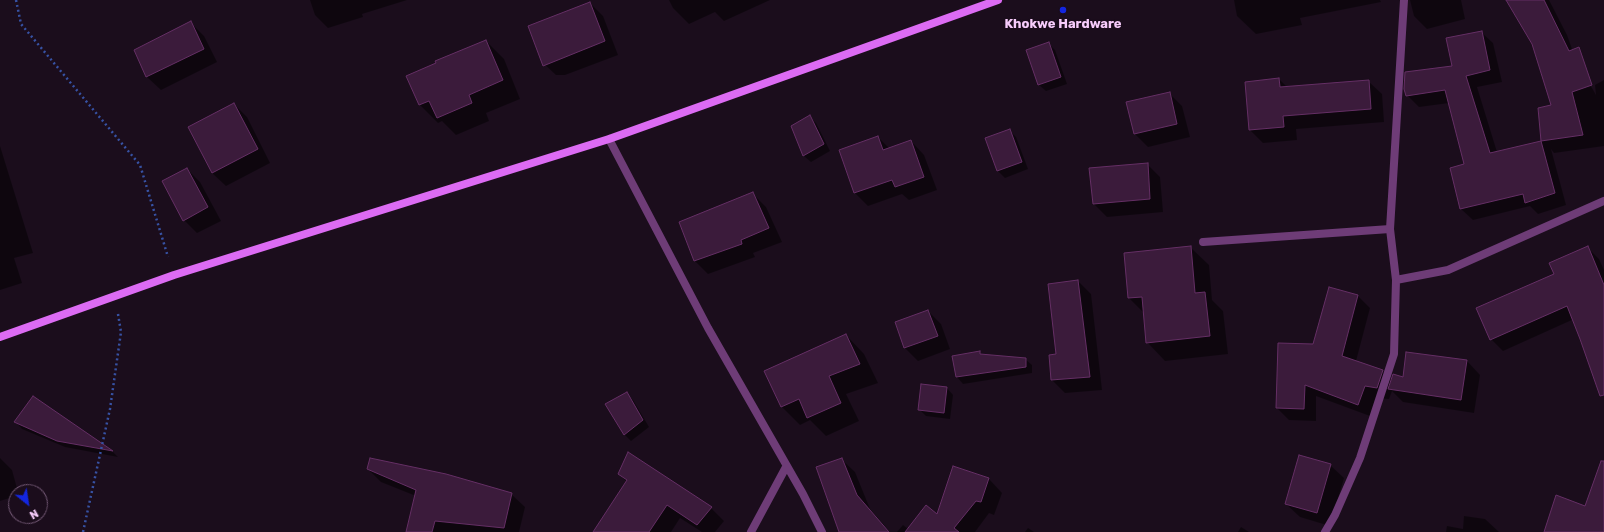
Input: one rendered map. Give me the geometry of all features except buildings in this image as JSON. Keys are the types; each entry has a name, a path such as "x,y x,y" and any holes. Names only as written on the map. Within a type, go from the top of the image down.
{"main road":[{"path":"0,337 116,294 174,275 609,139 998,0"}],"street":[{"path":"1325,532 1335,516 1360,458 1394,354 1396,280 1390,229 1404,0"},
{"path":"609,139 708,328 803,494 822,532"},
{"path":"1396,280 1448,270 1604,201"},
{"path":"1204,242 1390,229"},
{"path":"751,532 786,466"}],"path":[{"path":"16,0 21,24 140,165 174,275"},
{"path":"84,532 110,409 121,332 116,294"}],"place":[{"name":"Khokwe Hardware","path":"1063,10"}]}
